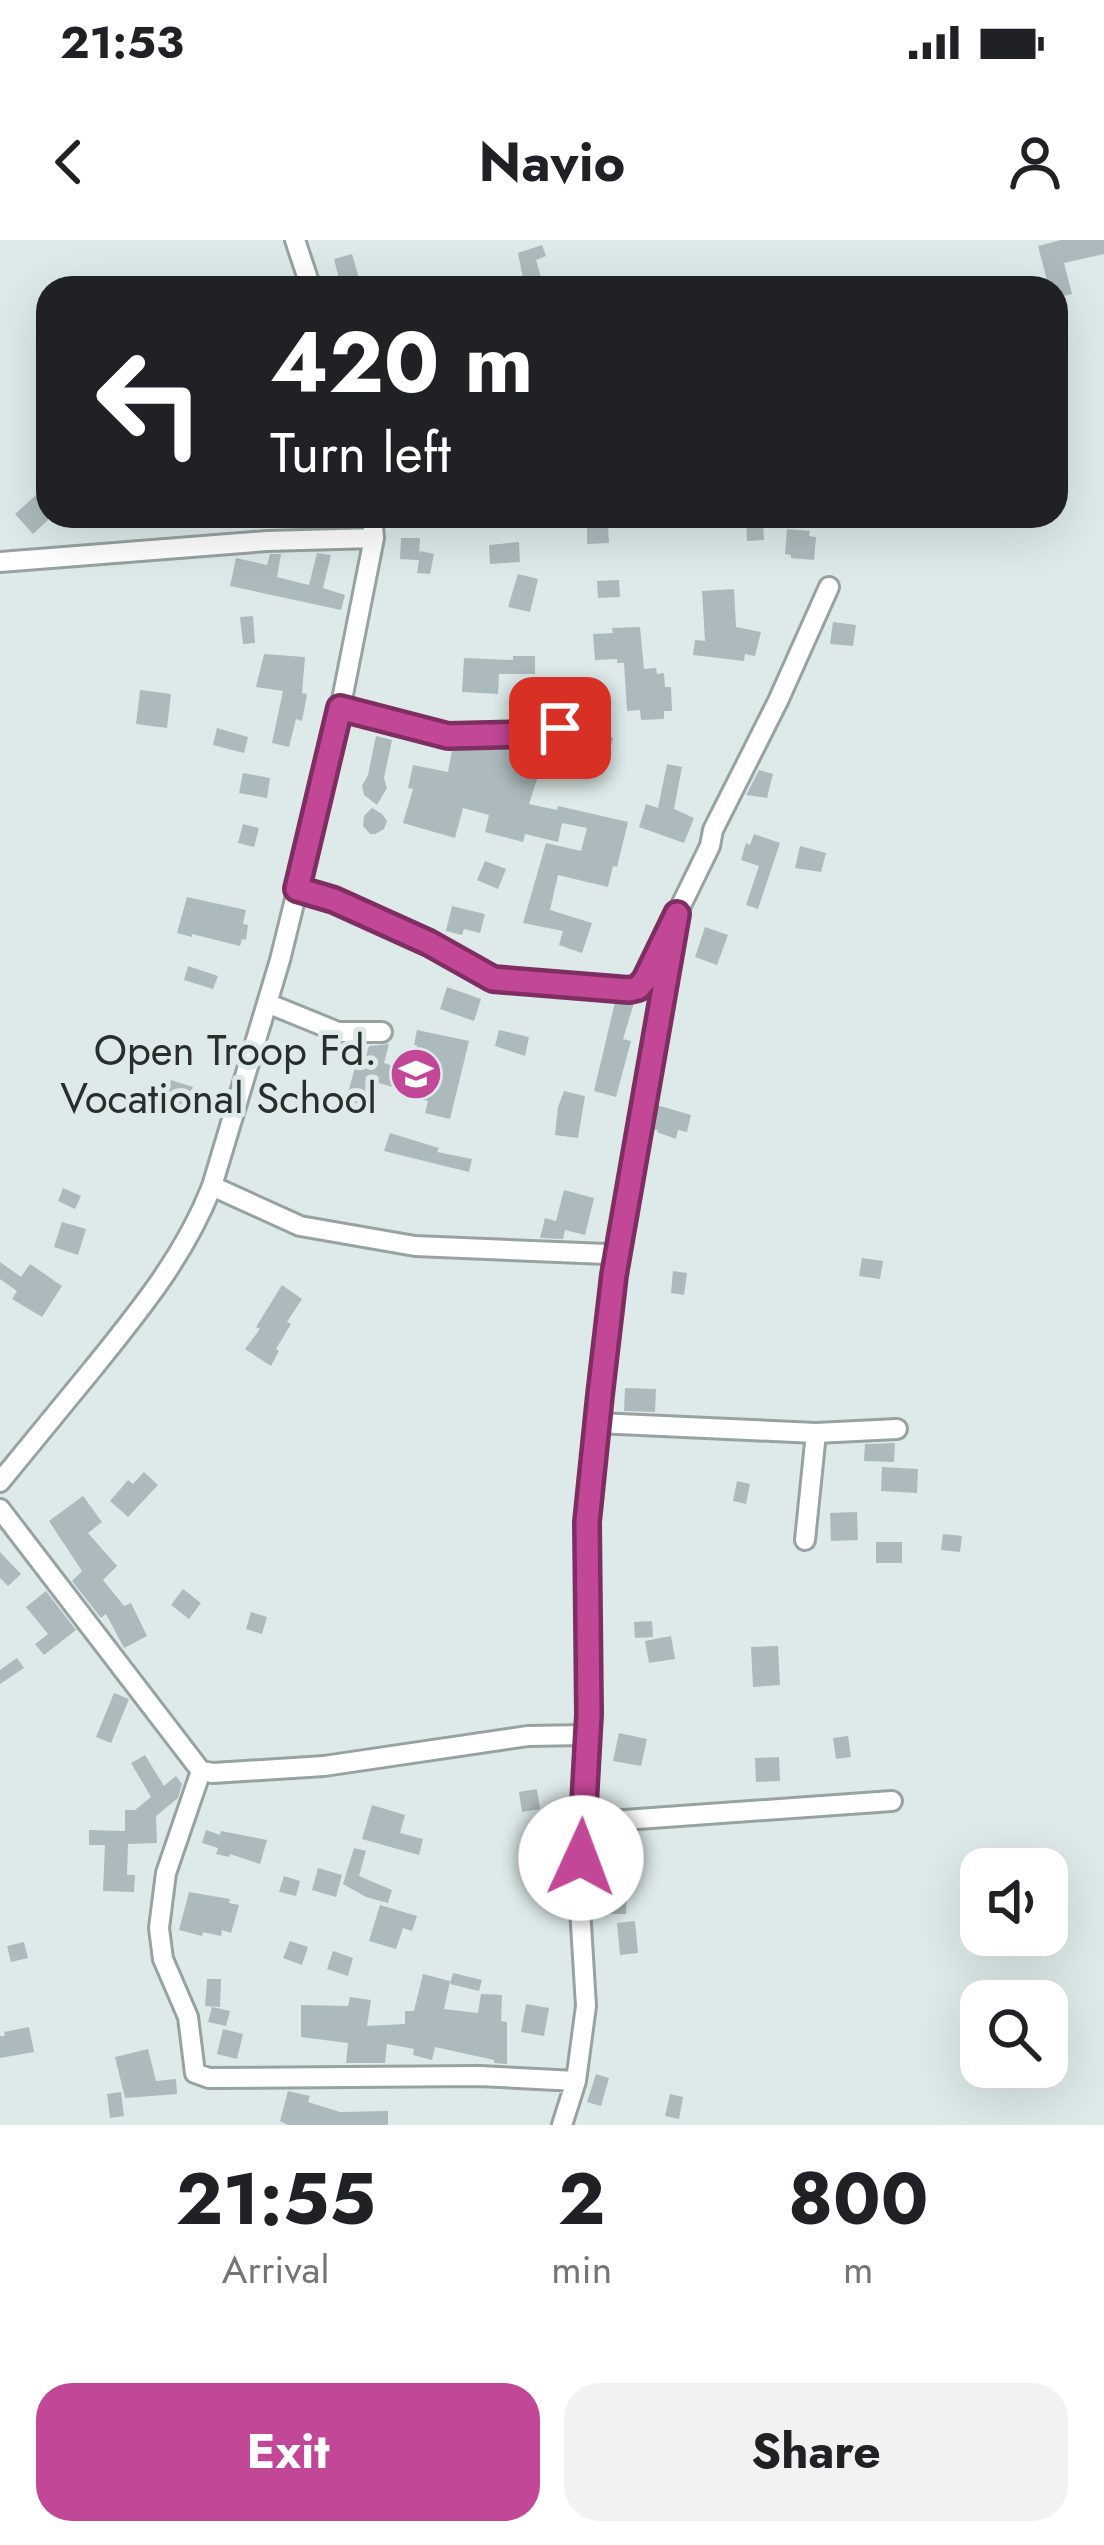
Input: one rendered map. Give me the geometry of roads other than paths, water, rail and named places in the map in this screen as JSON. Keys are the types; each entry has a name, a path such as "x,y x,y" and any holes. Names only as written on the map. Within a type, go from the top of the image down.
{"street":[{"path":"295,240 307,276"},
{"path":"0,1482 152,1296 182,1251 212,1186 297,889 340,708 373,528"},
{"path":"0,562 267,541 374,538"},
{"path":"297,889 334,900 429,943 493,979 638,988 710,846 713,830 829,586"},
{"path":"340,708 448,736 537,734 560,728 567,720 596,719"},
{"path":"562,2125 576,2081 586,2006 579,1892 589,1714 587,1522 614,1275 677,914"},
{"path":"267,1003 338,1033 382,1032"},
{"path":"212,1186 300,1226 415,1246 605,1254"},
{"path":"597,1423 816,1433 896,1429"},
{"path":"806,1540 816,1433"},
{"path":"0,1509 201,1771 324,1766 528,1736 586,1735"},
{"path":"201,1771 166,1873 159,1928 163,1958 188,2017 195,2073 209,2078 479,2076 576,2081"},
{"path":"582,1823 892,1801"}],"place":[{"name":"Open Troop Fd. Vocational School","path":"416,1074"}]}
